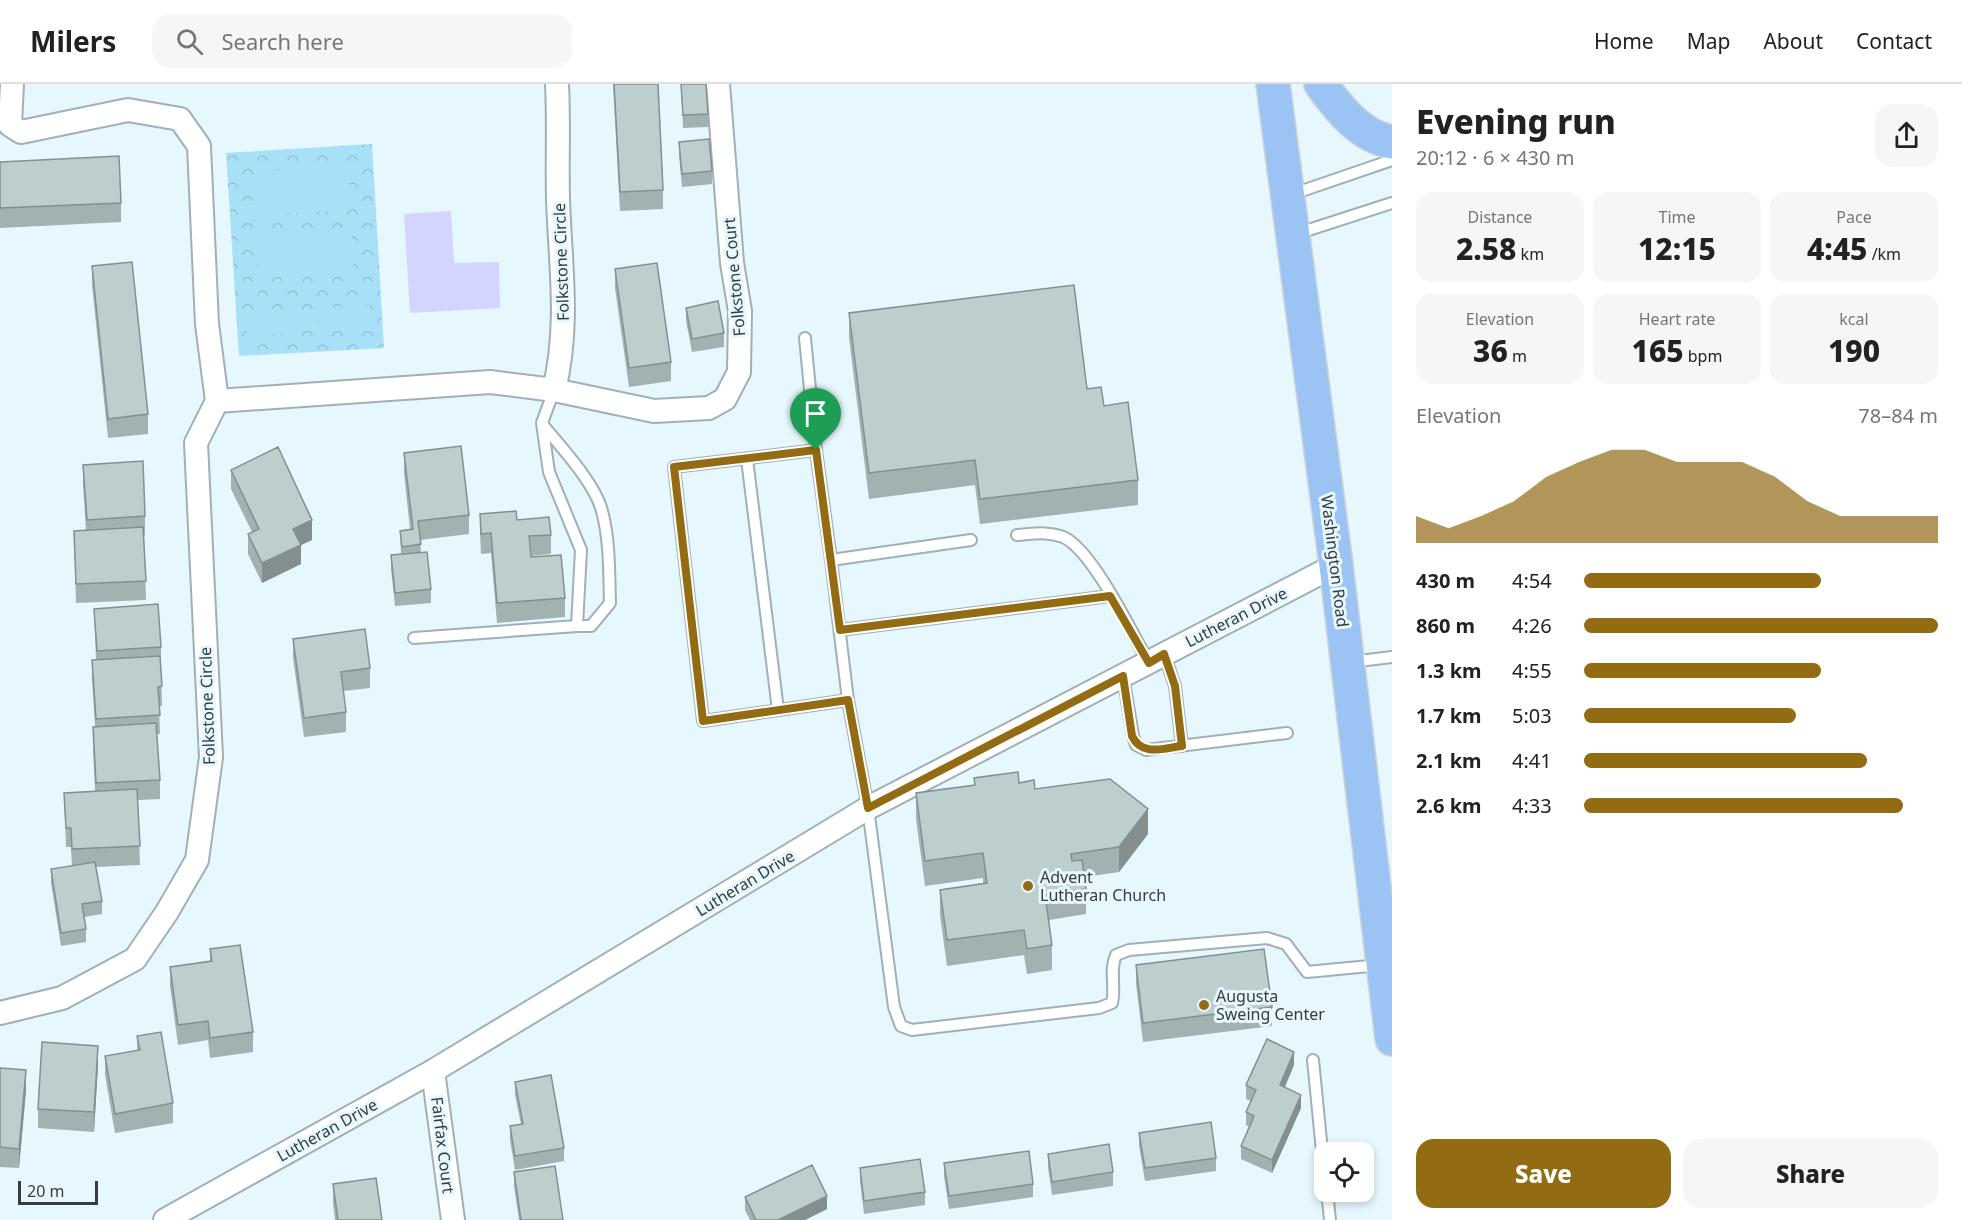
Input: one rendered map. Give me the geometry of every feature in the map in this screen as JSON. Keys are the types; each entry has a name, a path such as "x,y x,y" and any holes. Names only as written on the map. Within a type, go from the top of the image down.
{"main road":[{"name":"Washington Road","path":"1273,84 1347,662 1386,930 1383,965 1392,1039"},
{"path":"1321,84 1350,119 1370,134 1392,142"}],"street":[{"path":"12,84 10,125 21,132 128,110 180,119 199,146 207,324 217,401 490,382 554,390"},
{"name":"Folkstone Circle","path":"554,390 559,369 565,309 558,198 557,84"},
{"name":"Folkstone Court","path":"554,390 654,411 709,408 725,399 739,372 740,311 732,263 718,84"},
{"name":"Folkstone Circle","path":"0,1013 62,998 135,960 167,912 197,860 211,757 196,443 217,401"},
{"name":"Lutheran Drive","path":"165,1220 433,1071 868,808 1336,565"},
{"name":"Fairfax Court","path":"433,1071 453,1220"}],"lane":[{"path":"1288,196 1392,160"},
{"path":"1293,235 1392,203"},
{"path":"805,338 816,450 848,700 868,808 894,1007 901,1026 912,1030 1099,1008 1112,1003 1115,991 1112,964 1116,955 1129,950 1267,938 1286,945 1307,972 1383,965"},
{"path":"554,390 542,423 549,472 581,550 577,626"},
{"path":"414,638 591,626 610,603 609,551 602,509 573,460 542,423"},
{"path":"816,450 674,467 703,721 848,700"},
{"path":"747,459 778,710"},
{"path":"1017,535 1049,533 1065,538 1084,551 1110,596 1175,686 1182,746"},
{"path":"831,560 971,540"},
{"path":"840,630 1110,596"},
{"path":"1347,662 1392,657"},
{"path":"1123,676 1132,736 1137,745 1146,750 1287,733"},
{"path":"1313,1060 1321,1142"},
{"path":"1328,1202 1330,1220"}],"green space":[{"path":"372,144 384,348 239,356 226,153"},
{"path":"348,166 350,210 256,215 253,171"},
{"path":"351,227 354,271 259,276 257,233"},
{"path":"370,304 372,329 319,332 317,308"},
{"path":"298,308 300,333 247,336 245,312"}],"shaded area":[{"path":"451,211 454,263 499,262 500,308 410,313 404,214"}],"building":[{"path":"614,84 658,84 663,190 620,192"},
{"path":"681,84 706,84 708,114 683,115"},
{"path":"709,139 712,171 682,174 679,142"},
{"path":"119,156 121,203 0,208 0,162"},
{"path":"132,262 148,414 108,419 92,266"},
{"path":"657,263 671,362 629,368 615,269"},
{"path":"1074,285 1087,389 1101,387 1104,406 1128,402 1138,480 980,499 975,460 869,473 849,313"},
{"path":"718,301 724,333 692,339 686,308"},
{"path":"461,446 469,515 418,521 421,544 402,547 400,531 413,529 404,453"},
{"path":"278,447 312,520 293,529 301,545 262,563 248,534 259,529 231,470"},
{"path":"143,461 145,516 87,520 83,465"},
{"path":"516,511 517,520 549,517 551,535 529,536 531,557 561,555 565,598 497,603 491,533 481,534 480,514"},
{"path":"143,527 146,581 76,584 74,531"},
{"path":"427,552 431,589 395,593 391,555"},
{"path":"158,604 161,647 97,651 94,609"},
{"path":"365,629 370,668 341,672 346,712 304,718 293,639"},
{"path":"160,656 162,686 158,687 160,715 96,719 92,660"},
{"path":"156,723 160,780 96,783 93,727"},
{"name":"Advent Lutheran Church","path":"1018,772 1019,783 1034,780 1035,789 1110,779 1148,809 1119,847 1071,854 1072,861 1082,860 1086,889 1045,895 1052,945 1027,949 1024,930 947,940 940,890 987,883 983,853 925,861 916,793 975,785 974,778"},
{"path":"137,789 140,846 72,849 71,828 66,828 64,793"},
{"path":"95,862 102,901 82,904 86,929 61,933 51,869"},
{"path":"240,945 253,1032 210,1038 208,1021 178,1025 170,967 212,961 210,949"},
{"name":"Augusta Sweing Center","path":"1264,949 1272,1007 1143,1023 1136,965"},
{"path":"161,1032 173,1103 115,1114 105,1056 140,1050 137,1036"},
{"path":"1267,1039 1294,1052 1280,1085 1301,1095 1272,1160 1241,1146 1254,1116 1246,1112 1256,1090 1246,1085"},
{"path":"42,1042 98,1046 94,1112 38,1109"},
{"path":"0,1068 26,1070 19,1149 0,1147"},
{"path":"551,1075 564,1148 515,1156 510,1126 523,1124 515,1082"},
{"path":"1211,1122 1216,1158 1145,1168 1139,1133"},
{"path":"1109,1144 1113,1172 1052,1182 1048,1154"},
{"path":"1029,1151 1033,1184 949,1196 944,1163"},
{"path":"920,1159 925,1192 864,1201 860,1168"},
{"path":"812,1165 827,1196 778,1220 756,1220 745,1197"},
{"path":"555,1166 563,1220 521,1220 514,1172"},
{"path":"376,1178 382,1220 338,1220 333,1184"}],"place":[{"name":"Advent Lutheran Church","path":"1028,886"},
{"name":"Augusta Sweing Center","path":"1204,1005"}],"route":[{"path":"816,450 840,630 1110,596 1149,663 1164,654 1175,686 1182,746 1146,750 1137,745 1132,736 1123,676 868,808 848,700 703,721 674,467 816,450"}]}
